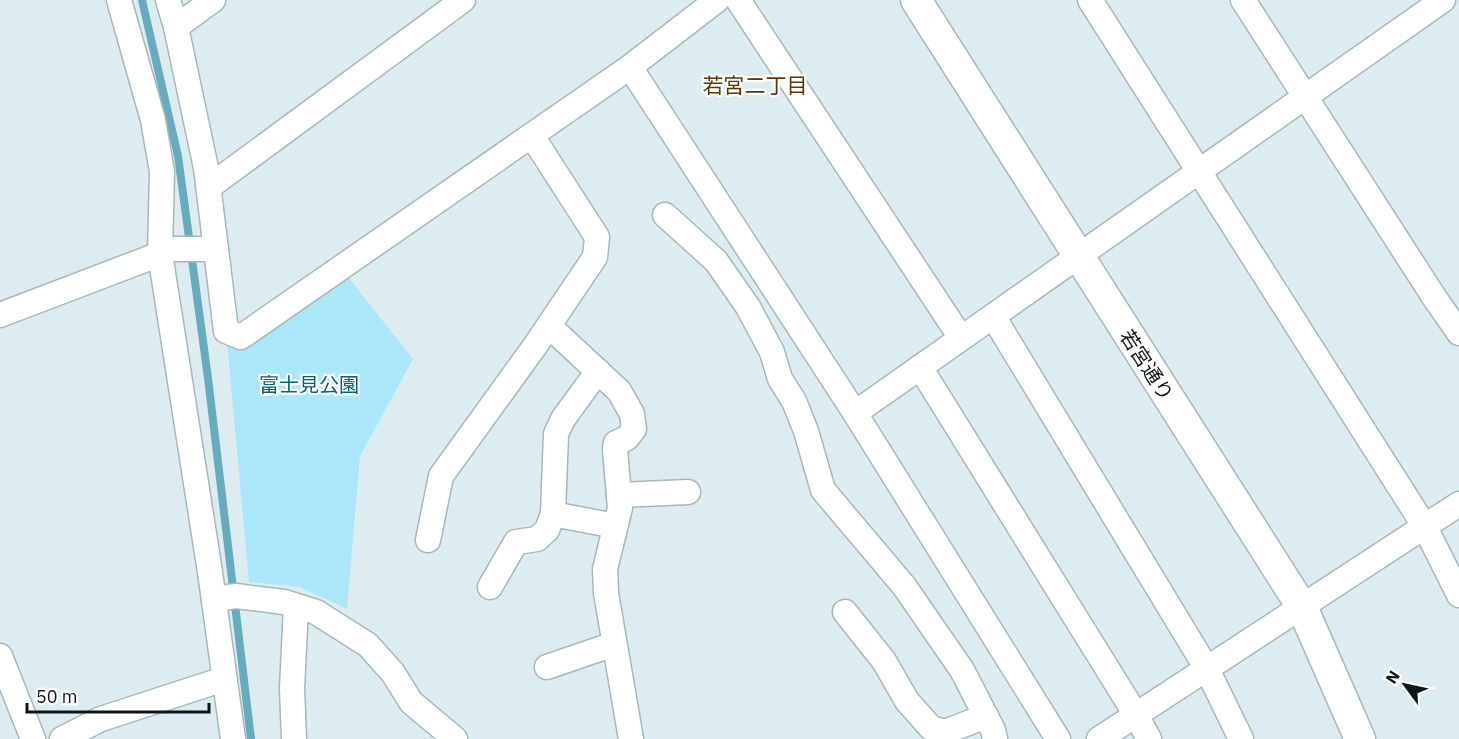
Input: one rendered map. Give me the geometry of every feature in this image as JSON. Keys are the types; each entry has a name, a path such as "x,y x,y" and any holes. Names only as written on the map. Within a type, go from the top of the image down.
{"street":[{"path":"119,0 153,120 162,172 160,251 214,599 233,739"},
{"path":"168,0 176,27 206,168 226,331 241,337 630,67 717,0"},
{"path":"176,27 213,0"},
{"path":"209,187 463,0"},
{"path":"738,0 961,338"},
{"name":"若宮通り","path":"916,0 1302,607 1360,739"},
{"path":"1090,0 1425,526 1459,595"},
{"path":"1243,0 1434,297 1457,323"},
{"path":"855,413 1443,0"},
{"path":"630,67 855,413 1058,739"},
{"path":"428,540 441,476 595,258 597,237 532,136"},
{"path":"665,216 716,261 748,307 772,351 780,379 794,401 806,431 823,490 904,586 962,670 993,730 995,739"},
{"path":"0,315 160,251 216,249"},
{"path":"993,316 1208,669 1241,739"},
{"path":"549,326 619,390 632,414 634,429 627,438 616,443 620,508 605,569 606,593 631,739"},
{"path":"920,367 1149,739"},
{"path":"490,587 516,542 537,539 547,530 554,514 556,434 563,419 598,371"},
{"path":"618,495 688,492"},
{"path":"1099,739 1459,504"},
{"path":"554,514 615,526"},
{"path":"214,599 236,596 284,602 316,612 368,645 393,673 411,702 455,739"},
{"path":"294,739 292,688 296,606"},
{"path":"845,612 884,661 907,701 931,728 945,732 986,717"},
{"path":"547,667 614,644"},
{"path":"0,656 33,739"},
{"path":"62,739 101,719 225,679"}],"green space":[{"name":"富士見公園","path":"341,268 413,359 360,456 347,609 300,587 249,582 226,331"}],"waterway":[{"path":"142,0 178,156 208,378 251,739"}],"district":[{"name":"若宮二丁目","path":"755,85"}]}
